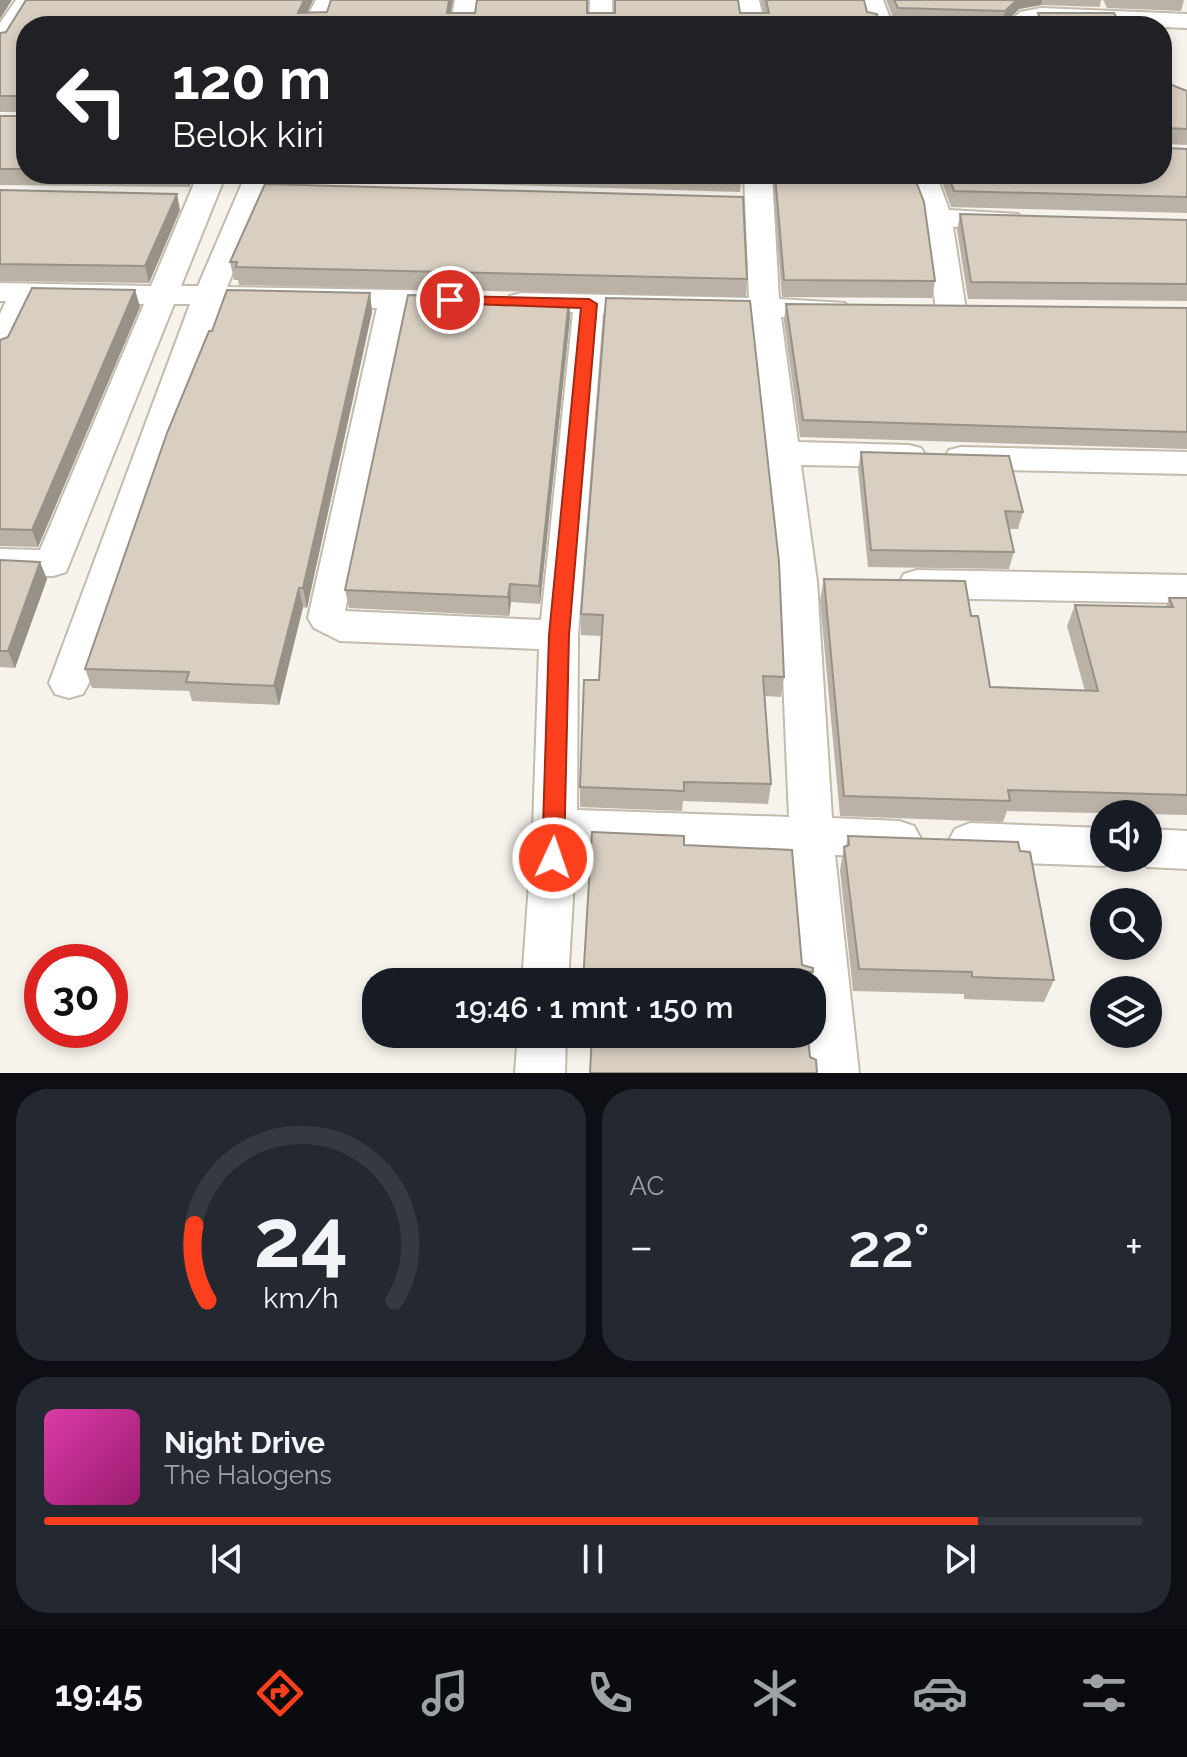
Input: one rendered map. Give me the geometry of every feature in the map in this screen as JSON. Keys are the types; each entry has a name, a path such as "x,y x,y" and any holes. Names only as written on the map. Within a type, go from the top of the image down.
{"street":[{"path":"1034,16 1065,16"},
{"path":"1,40 16,18"},
{"path":"69,683 209,295 267,184"},
{"path":"758,184 765,309 782,453 813,582 811,836 834,1073"},
{"path":"926,184 938,218 951,310"},
{"path":"0,562 53,563 160,296 195,191"},
{"path":"725,203 757,204"},
{"path":"938,218 1031,221"},
{"path":"0,346 13,292 858,309"},
{"path":"394,299 326,610 327,618 340,627 559,635"},
{"path":"546,968 555,828 559,635 589,304"},
{"path":"920,309 983,310"},
{"path":"782,453 1187,463"},
{"path":"876,583 1187,589"},
{"path":"555,828 1090,846"},
{"path":"1162,849 1187,850"},
{"path":"540,1073 541,1048"}],"building":[{"path":"26,0 304,0 298,13 327,12 331,0 449,0 447,13 475,13 477,0 587,0 587,13 615,13 615,0 738,0 740,13 769,13 766,0 864,0 867,12 877,16 16,16"},
{"path":"894,0 1017,0 1005,11 898,8"},
{"path":"1038,13 1114,13 1116,16 1039,16"},
{"path":"16,16 16,96 0,96 0,33 6,32"},
{"path":"1172,85 1187,91 1187,129 1172,128"},
{"path":"0,116 16,116 16,169 0,169"},
{"path":"1172,148 1187,149 1187,197 954,191 952,184 1172,184"},
{"path":"265,184 743,197 747,279 236,267 237,262 230,262"},
{"path":"776,184 917,184 924,202 935,281 784,280"},
{"path":"0,190 177,194 145,266 0,264"},
{"path":"960,214 1187,220 1187,284 971,282"},
{"path":"32,288 135,290 32,530 0,529 0,340 8,337"},
{"path":"227,290 370,293 303,588 299,588 274,686 186,682 189,672 85,669 167,433"},
{"path":"408,295 569,299 539,586 510,584 508,597 345,590"},
{"path":"606,298 750,301 779,562 784,677 763,676 771,784 684,782 684,791 580,787 584,680 599,680 603,615 581,614"},
{"path":"786,304 1187,308 1187,432 803,420"},
{"path":"861,452 1009,456 1023,512 1005,511 1014,552 871,550"},
{"path":"0,560 40,562 8,651 0,651"},
{"path":"824,579 965,581 971,616 978,616 990,687 1098,691 1075,605 1173,607 1169,598 1187,598 1187,795 1008,790 1010,801 844,796"},
{"path":"592,832 684,836 684,845 792,850 802,965 813,968 584,968"},
{"path":"848,836 1018,842 1020,851 1030,852 1054,980 972,977 972,972 859,969 844,847 849,845"},
{"path":"591,1048 809,1048 810,1057 816,1060 817,1073 590,1073"}],"route":[{"path":"450,300 589,304 559,635 553,858"}]}
